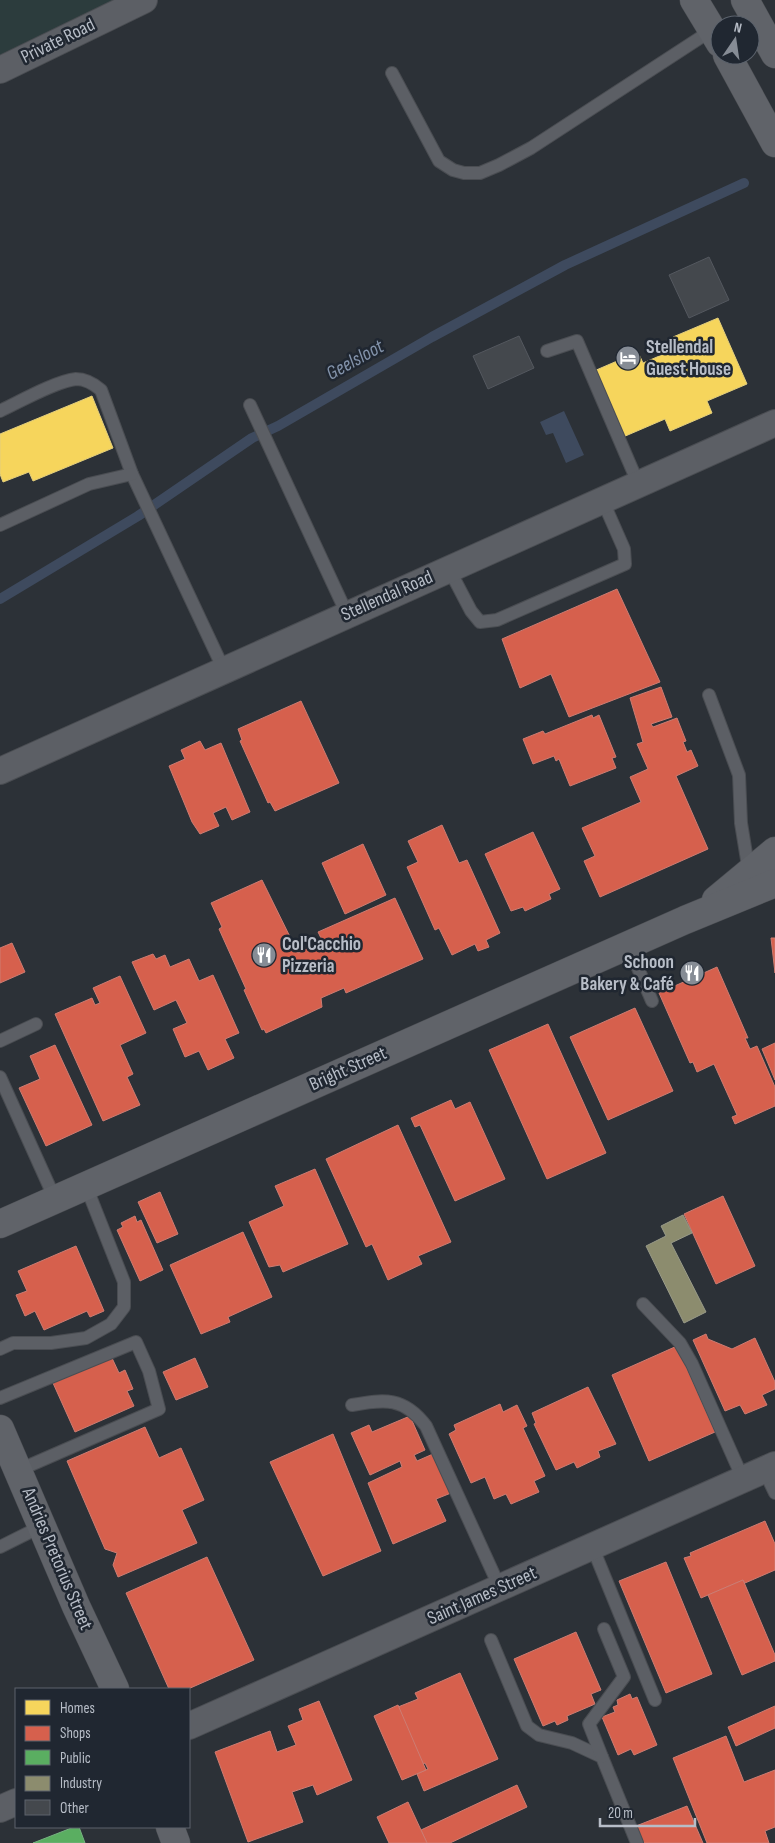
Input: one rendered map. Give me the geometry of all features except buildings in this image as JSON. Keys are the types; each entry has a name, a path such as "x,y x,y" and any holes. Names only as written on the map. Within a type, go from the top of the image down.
{"street":[{"name":"Private Road","path":"0,70 144,0"},
{"path":"694,0 710,26"},
{"path":"745,0 775,54"},
{"path":"732,65 775,143"},
{"name":"Stellendal Road","path":"0,771 602,499 775,423"},
{"name":"Bright Street","path":"697,915 775,851"},
{"name":"Bright Street","path":"0,1224 628,945 697,915 739,900 775,883"},
{"name":"Andries Pretorius Street","path":"7,1452 115,1688"},
{"name":"Saint James Street","path":"190,1726 592,1546 764,1477"},
{"path":"0,1809 15,1802"},
{"path":"170,1828 176,1843"}],"lane":[{"path":"392,74 439,161 453,170 464,174 480,173 531,148 710,40"},
{"path":"547,351 577,341 638,483"},
{"path":"0,411 65,382 77,379 94,384 101,390 132,474 224,670"},
{"path":"250,405 347,614"},
{"path":"0,525 33,508 89,484 132,474"},
{"path":"449,569 471,611 480,622 496,620 625,564 624,549 602,499"},
{"path":"709,695 738,775 741,823 749,872"},
{"path":"628,945 652,1001"},
{"path":"0,1041 36,1024"},
{"path":"0,1077 55,1200"},
{"path":"0,1349 13,1343 51,1343 86,1338 111,1324 124,1307 124,1282 86,1186"},
{"path":"643,1304 680,1343 764,1477"},
{"path":"0,1398 136,1342 149,1371 159,1410 7,1452"},
{"path":"352,1405 382,1400 397,1403 416,1414 426,1426 500,1588"},
{"path":"0,1547 42,1526"},
{"path":"592,1546 655,1700"},
{"path":"604,1629 624,1678 589,1724 637,1843"},
{"path":"491,1640 526,1726 539,1735 572,1743 602,1757"}],"shaded area":[{"path":"0,0 125,0 0,60"}],"water":[{"path":"564,411 584,455 566,463 553,433 546,435 540,422"}],"waterway":[{"name":"Geelsloot","path":"0,599 138,516 252,438 278,426 432,337 565,265 744,183"}],"place":[{"name":"Stellendal Guest House","path":"628,358"},
{"name":"Col'Cacchio Pizzeria","path":"264,955"},
{"name":"Schoon Bakery & Café","path":"692,973"}]}
